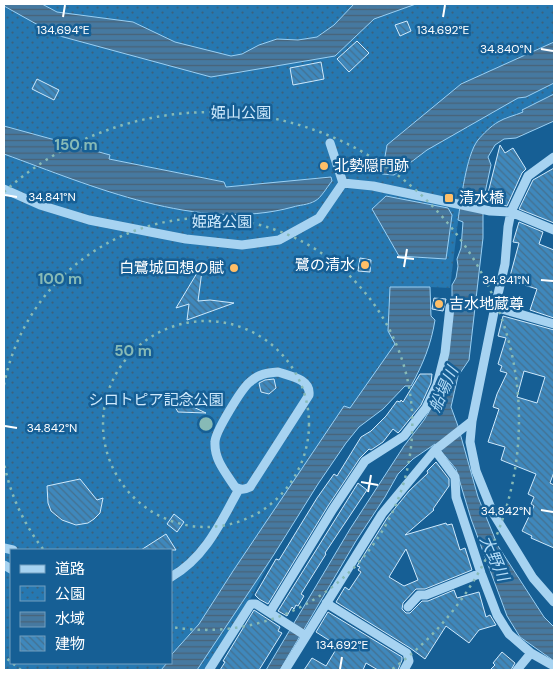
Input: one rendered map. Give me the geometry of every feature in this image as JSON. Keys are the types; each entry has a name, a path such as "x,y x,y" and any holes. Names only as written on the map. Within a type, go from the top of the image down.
{"street":[{"path":"330,143 343,183"},
{"path":"554,156 528,176 511,212 505,264 472,421 470,442 476,471 493,513 533,578 554,602"},
{"path":"4,189 40,205 89,220 186,239 242,245 279,240 319,218 343,183"},
{"path":"343,183 373,186 490,211 511,212 554,230"},
{"path":"270,612 333,509 365,461 404,436 426,408 437,385 445,353 450,307"},
{"path":"495,307 554,324"},
{"path":"278,372 307,384 310,389 309,394 250,487 244,490 239,489 235,487 218,463 214,443 217,431 249,382 264,373 278,372"},
{"path":"285,670 382,514 434,450 472,421"},
{"path":"434,450 455,477 456,497 497,616 509,634 531,653 554,666"},
{"path":"172,576 182,571 209,543 239,489"},
{"path":"408,607 419,595 426,595 481,573"},
{"path":"326,603 407,653 409,661 404,670"},
{"path":"209,670 251,604 256,604 291,624 306,636"},
{"path":"517,670 531,653"}],"green space":[{"name":"姫路公園","path":"4,4 554,4 554,94 524,110 514,118 506,117 477,142 470,159 461,197 450,288 430,287 431,316 435,320 429,346 411,386 405,386 383,409 359,427 346,443 273,556 252,596 206,670 4,670"}],"water":[{"path":"4,4 42,4 57,12 133,22 175,42 231,56 242,54 259,45 277,39 298,40 317,37 334,25 354,4 416,4 374,19 335,56 211,77 56,35 4,6"},
{"path":"554,42 554,83 526,97 518,98 427,150 394,175 382,174 387,145 461,84"},
{"path":"554,94 554,121 516,138 504,139 495,145 488,157 491,165 483,202 483,238 469,360 458,376 451,407 478,497 498,546 544,617 554,627 554,661 520,637 507,616 471,519 456,469 435,444 413,459 398,474 280,670 266,670 350,529 433,405 446,363 452,320 452,285 456,278 457,259 461,248 463,222 458,220 465,178 474,147 482,135 495,124 523,112 522,110"},
{"path":"4,126 110,155 109,159 224,182 226,187 331,177 332,181 317,200 293,207 257,213 220,214 183,210 109,192 4,154"},
{"path":"386,196 448,208 452,215 446,259 399,256 372,209"},
{"path":"390,287 430,287 431,316 435,320 426,354 411,386 405,386 383,409 359,427 346,443 197,670 161,670 166,664 172,664 172,654 199,624 344,406 350,408 395,344 388,331"}],"building":[{"path":"407,21 411,31 400,36 395,25"},
{"path":"357,41 369,53 349,72 337,59"},
{"path":"321,62 324,79 293,85 290,68"},
{"path":"37,79 59,90 54,100 32,89"},
{"path":"500,145 505,153 513,148 526,169 522,173 507,206 486,201"},
{"path":"554,168 554,223 519,209 533,180"},
{"path":"519,222 543,232 539,244 554,250 554,318 530,310 537,289 509,280 519,243 513,242"},
{"name":"鷺の清水","path":"360,258 371,260 370,272 358,271"},
{"path":"203,263 198,301 210,300 234,303 187,320 189,304 176,308"},
{"name":"吉水地蔵尊","path":"434,298 446,299 443,311 432,309"},
{"path":"503,316 554,330 554,472 550,483 554,485 554,548 531,538 532,536 522,531 534,506 531,504 534,497 528,494 536,474 501,460 505,447 488,442 499,409 493,407 507,373 500,371 502,366 498,364 506,338 498,336","holes":["524,371 545,377 537,403 517,397"]},
{"path":"420,374 432,374 431,383 421,405 398,433 393,429 383,442 371,450 369,449 360,458 268,604 259,599 255,595 276,559 279,560 334,474 337,476 361,437 371,431 386,416 397,401 400,402 401,400 403,402"},
{"path":"274,379 276,388 269,394 261,392 259,383"},
{"path":"168,395 206,413 178,412"},
{"path":"436,462 449,479 449,486 434,510 405,535 446,523 447,525 452,524 460,550 465,548 472,570 425,589 416,589 403,603 402,609 406,613 410,613 422,601 428,601 454,590 457,598 479,592 486,617 490,615 496,625 479,630 469,643 446,626 425,659 336,602 345,587 349,590 361,572 358,570 360,567 357,566 387,518 409,491 428,473 427,471","holes":["406,549 418,580 404,586 389,577"]},
{"path":"80,479 97,500 103,498 100,513 94,519 88,523 76,525 62,520 51,511 48,503 47,486"},
{"path":"358,483 367,490 325,553 301,594 304,596 298,606 296,605 294,609 292,607 287,616 278,611"},
{"path":"174,514 184,522 177,532 167,524"},
{"path":"166,534 176,550 172,549 143,549"},
{"path":"254,610 280,627 278,631 282,633 259,670 220,670 225,662 223,661"},
{"path":"328,612 402,657 398,670 378,670 366,663 363,670 304,670 312,658 326,666 338,646 316,632"},
{"path":"502,652 515,663 511,670 490,670 495,665 493,663"}],"place":[{"name":"北勢隠門跡","path":"324,166"},
{"name":"清水橋","path":"449,198"},
{"name":"鷺の清水","path":"365,265"},
{"name":"白鷺城回想の賦","path":"234,268"},
{"name":"吉水地蔵尊","path":"439,304"}],"park label":[{"name":"姫山公園","path":"241,113"},
{"name":"シロトピア記念公園","path":"156,400"}],"water label":[{"name":"船場川","path":"443,389"},
{"name":"大野川","path":"495,558"}]}
